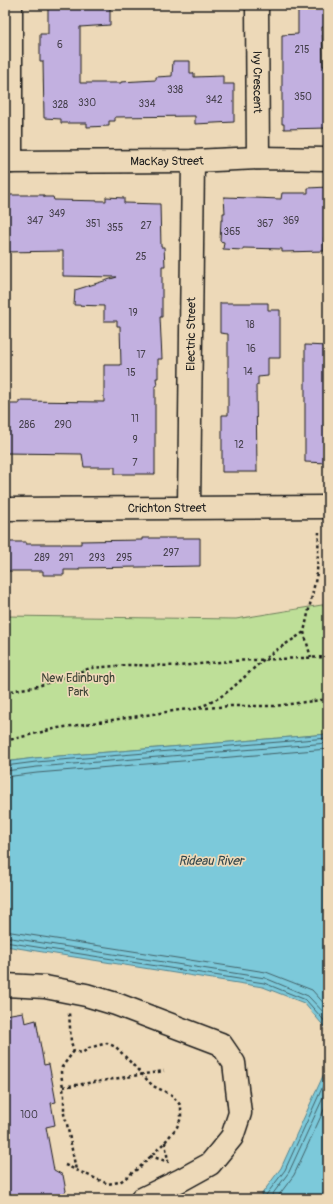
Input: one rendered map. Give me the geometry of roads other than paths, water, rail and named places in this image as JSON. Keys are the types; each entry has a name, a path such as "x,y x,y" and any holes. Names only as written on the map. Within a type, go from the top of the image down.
{"street":[{"path":"8,162 11,5"},
{"name":"Ivy Crescent","path":"257,5 258,158"},
{"name":"MacKay Street","path":"8,162 193,161 258,158 328,159"},
{"name":"Electric Street","path":"189,507 193,161"},
{"name":"Crichton Street","path":"5,509 328,507"},
{"path":"5,985 45,986 86,994 116,1004 221,1044 234,1063 240,1113 232,1137 210,1164 142,1199"}],"water":[{"name":"Rideau River","path":"328,734 328,1031 304,1003 263,987 5,946 5,762 35,758"},
{"path":"328,1065 328,1199 258,1199 281,1168"}],"park label":[{"name":"New Edinburgh Park","path":"78,685"}]}
